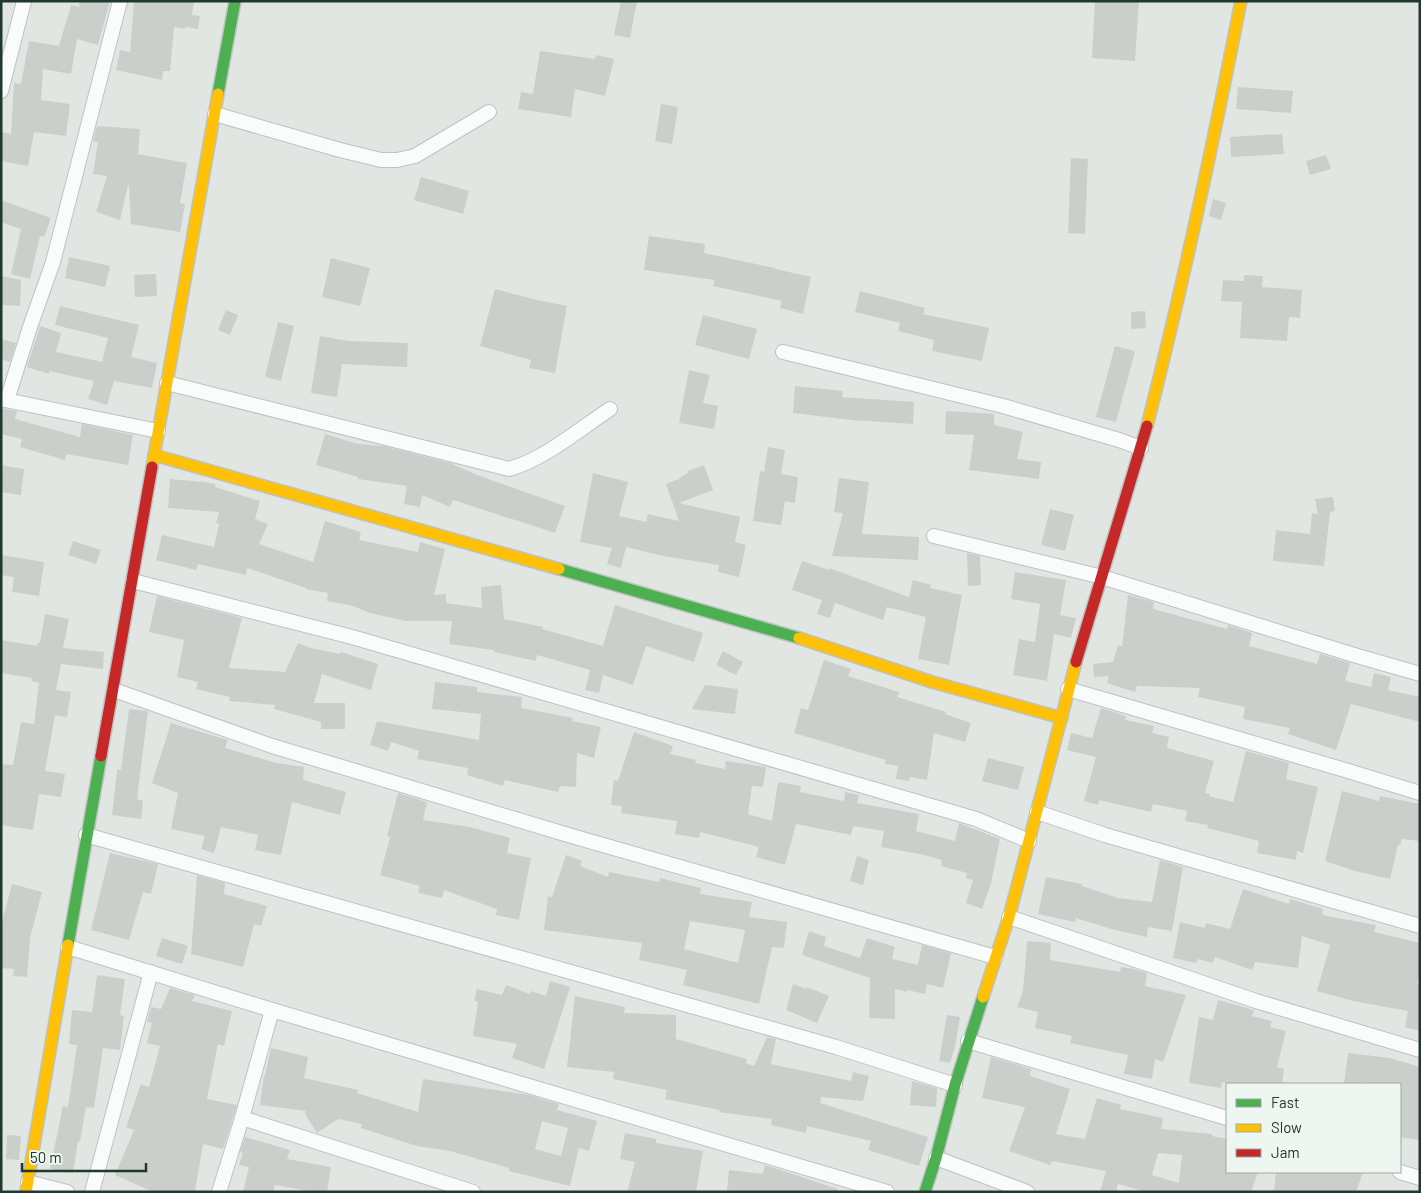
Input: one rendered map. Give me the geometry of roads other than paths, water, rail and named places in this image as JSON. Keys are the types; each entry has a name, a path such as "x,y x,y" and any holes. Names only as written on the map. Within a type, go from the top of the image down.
{"street":[{"path":"1,91 24,1"},
{"path":"120,1 53,262 4,399 158,431"},
{"path":"67,1192 27,1187 86,835 114,690 235,1"},
{"path":"925,1192 936,1158 954,1085 1009,917 1068,689 1141,448 1206,177 1241,1"},
{"path":"215,114 348,152 381,160 397,160 415,156 489,112"},
{"path":"784,352 1003,406 1141,448"},
{"path":"167,383 509,469 524,465 540,456 610,408"},
{"path":"154,455 747,623 932,682 1062,718"},
{"path":"934,536 1102,577 1354,656 1420,674"},
{"path":"133,581 352,637 976,819 1029,841"},
{"path":"1068,689 1420,793"},
{"path":"114,690 281,749 574,838 995,958"},
{"path":"1037,812 1105,834 1420,926"},
{"path":"86,835 836,1047 954,1085"},
{"path":"1009,917 1256,1001 1420,1050"},
{"path":"68,947 272,1010 887,1192"},
{"path":"92,1192 151,972"},
{"path":"219,1192 272,1010"},
{"path":"968,1041 1226,1118"},
{"path":"242,1118 473,1192"},
{"path":"936,1158 1027,1192"},
{"path":"1401,1172 1420,1178"}]}
